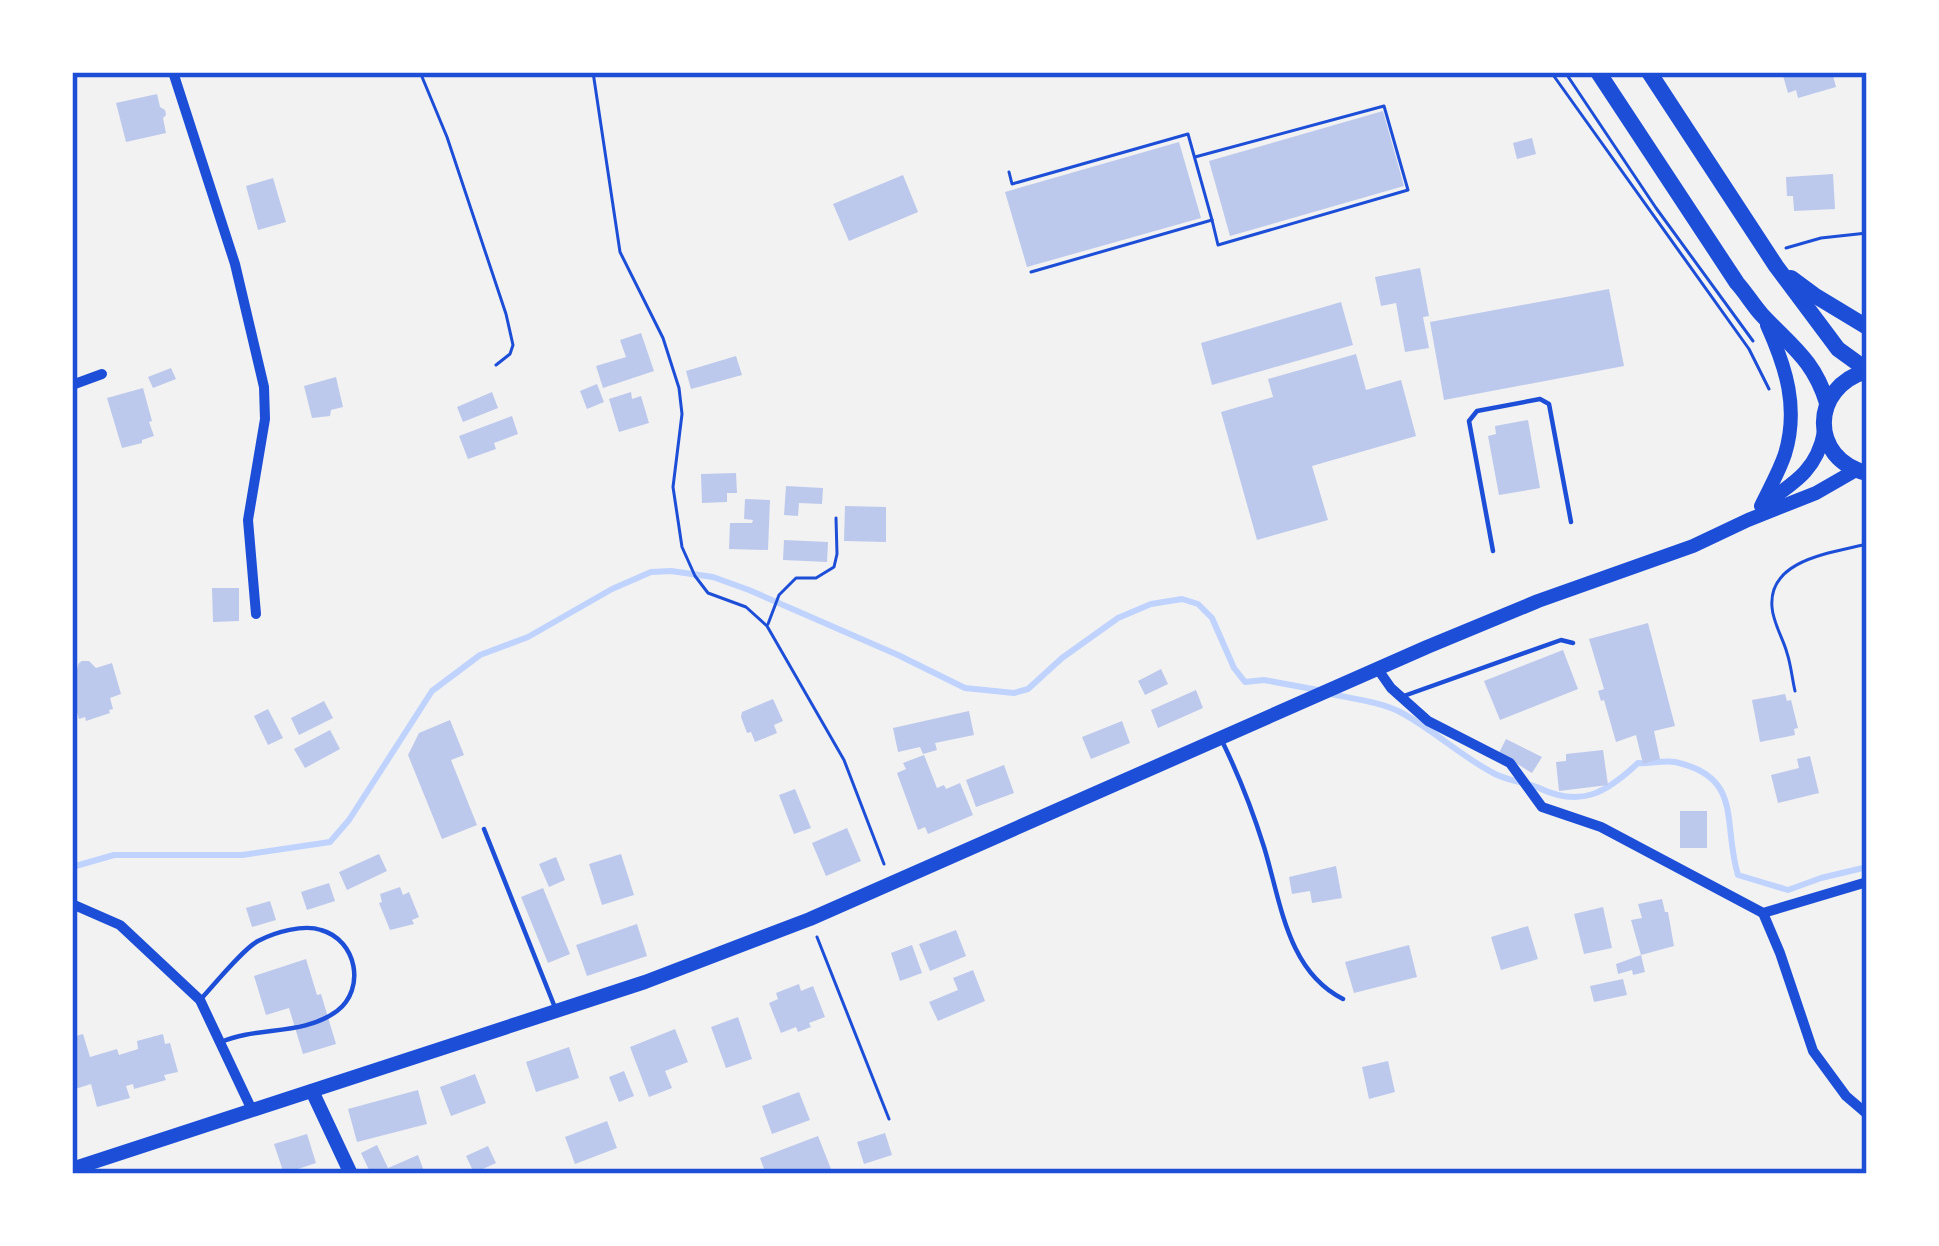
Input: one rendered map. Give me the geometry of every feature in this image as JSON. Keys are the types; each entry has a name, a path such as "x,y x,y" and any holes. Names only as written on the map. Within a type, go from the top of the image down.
{"main road":[{"path":"1598,72 1763,315 1820,379 1827,403 1824,429 1834,454 1861,472"},
{"path":"1649,72 1772,260 1838,349 1867,371 1844,381 1827,403"},
{"path":"1772,260 1814,295 1867,327"}],"street":[{"path":"173,72 235,264 263,387 265,419 248,520 256,614"},
{"path":"1761,506 1783,460 1791,426 1786,371 1763,315"},
{"path":"72,385 102,374"},
{"path":"1748,520 1809,468 1821,448 1824,429"},
{"path":"72,1169 645,982 810,919 1377,668 1538,601 1693,547 1861,472"},
{"path":"1377,668 1428,721 1510,763 1542,807 1601,827 1763,913 1813,1051 1846,1096 1867,1114"},
{"path":"1763,913 1867,882"},
{"path":"72,904 119,925 200,1000 252,1110"},
{"path":"312,1091 351,1174"}],"lane":[{"path":"1493,551 1469,421 1477,411 1540,399 1549,404 1571,522"},
{"path":"1401,697 1561,640 1573,643"},
{"path":"1220,737 1263,842 1294,946 1310,975 1343,999"},
{"path":"484,829 556,1011"},
{"path":"200,1000 257,941 294,930 318,928 330,933 340,939 353,960 350,996 333,1014 282,1032 262,1031 220,1042"}],"path":[{"path":"420,72 447,136 506,314 513,345 510,354 496,364"},
{"path":"593,72 620,251 663,338 679,388 682,414 673,487 684,553 708,592 746,607 767,626 844,760 890,883"},
{"path":"1551,72 1749,349 1771,394"},
{"path":"1565,72 1757,346"},
{"path":"1009,172 1012,184 1187,134 1218,244 1408,190 1384,106 1195,157"},
{"path":"1031,272 1212,220"},
{"path":"1772,260 1821,238 1867,233"},
{"path":"767,626 779,595 796,578 816,578 835,566 836,518"},
{"path":"1795,691 1772,610 1779,578 1800,563 1867,544"},
{"path":"810,919 889,1119"}],"building":[{"path":"1782,72 1832,72 1836,87 1798,98 1796,90 1788,93"},
{"path":"157,94 165,110 166,133 126,142 116,103"},
{"path":"1383,111 1404,186 1230,236 1209,161"},
{"path":"1532,138 1536,154 1517,159 1513,143"},
{"path":"1179,142 1201,218 1027,267 1005,192"},
{"path":"1833,174 1835,209 1794,211 1786,177"},
{"path":"903,175 918,212 849,241 833,204"},
{"path":"273,178 286,222 258,230 246,186"},
{"path":"1420,268 1429,348 1405,352 1396,303 1381,306 1375,277"},
{"path":"1609,289 1624,366 1444,400 1430,322"},
{"path":"1341,302 1353,345 1212,385 1201,343"},
{"path":"641,333 654,371 603,388 596,366 626,357 620,340"},
{"path":"1356,354 1366,390 1401,380 1416,436 1312,466 1328,520 1257,540 1221,412 1273,397 1268,379"},
{"path":"736,356 742,375 691,389 686,371"},
{"path":"171,368 176,379 153,388 148,377"},
{"path":"336,377 343,407 331,410 330,416 312,418 304,386"},
{"path":"597,384 604,402 587,409 580,391"},
{"path":"143,388 154,436 122,448 107,398"},
{"path":"492,392 498,408 463,422 457,407"},
{"path":"631,392 632,399 641,396 649,423 619,432 609,399"},
{"path":"512,416 518,434 468,459 459,436"},
{"path":"1528,420 1540,488 1499,495 1488,436 1496,434 1495,426"},
{"path":"736,473 737,493 727,493 727,502 702,503 701,474"},
{"path":"786,486 823,488 822,504 799,503 798,516 784,515"},
{"path":"745,499 770,500 768,550 729,549 730,523 753,520 744,519"},
{"path":"845,506 886,507 886,542 844,541"},
{"path":"784,540 828,542 827,562 783,560"},
{"path":"212,588 239,588 239,621 213,622"},
{"path":"1648,623 1675,726 1654,731 1660,759 1643,764 1636,735 1616,742 1598,691 1604,689 1589,639"},
{"path":"1563,650 1578,689 1500,720 1484,681"},
{"path":"82,661 96,668 112,663 121,694 110,698 110,713 86,721 77,712 72,714 72,673"},
{"path":"1161,669 1168,684 1145,695 1138,681"},
{"path":"1196,690 1203,708 1158,728 1151,710"},
{"path":"1785,694 1798,728 1795,735 1760,742 1752,700"},
{"path":"773,699 783,721 774,725 777,733 755,742 751,732 747,733 742,712"},
{"path":"324,701 333,718 299,735 291,718"},
{"path":"268,709 283,738 268,745 254,716"},
{"path":"969,711 974,735 935,743 937,750 923,754 920,747 898,752 893,728"},
{"path":"450,720 464,755 451,760 477,825 442,839 408,755 419,733"},
{"path":"1122,721 1130,743 1091,759 1082,737"},
{"path":"330,730 340,749 305,768 294,749"},
{"path":"1506,739 1542,757 1532,773 1499,753"},
{"path":"1603,750 1608,785 1559,791 1556,762 1566,761 1566,754"},
{"path":"924,755 937,788 960,783 973,815 928,834 925,827 918,830 897,773 906,769 903,763"},
{"path":"1810,756 1819,793 1778,803 1771,775 1799,768 1797,759"},
{"path":"1004,765 1014,793 976,807 966,780"},
{"path":"795,789 811,828 794,834 779,795"},
{"path":"1680,811 1707,811 1707,848 1680,848"},
{"path":"847,828 861,861 826,876 812,843"},
{"path":"379,854 387,871 347,890 339,872"},
{"path":"621,854 634,895 602,905 589,864"},
{"path":"556,857 565,880 549,887 539,864"},
{"path":"1336,866 1342,898 1312,903 1310,891 1292,894 1289,877"},
{"path":"329,883 335,901 307,910 301,892"},
{"path":"400,887 403,895 409,892 419,917 412,920 414,924 390,930 380,894"},
{"path":"543,888 570,954 548,963 521,897"},
{"path":"1662,899 1674,946 1641,955 1631,920 1642,918 1638,904"},
{"path":"270,901 276,920 252,927 246,908"},
{"path":"1603,907 1612,948 1584,954 1574,914"},
{"path":"637,924 647,956 587,976 576,945"},
{"path":"1528,926 1538,959 1501,970 1491,937"},
{"path":"956,930 966,956 930,971 919,944"},
{"path":"912,945 922,973 900,981 891,953"},
{"path":"1409,945 1417,977 1354,993 1345,962"},
{"path":"1641,955 1645,972 1618,974 1616,964"},
{"path":"306,959 336,1044 303,1054 289,1008 266,1015 254,976"},
{"path":"973,970 985,1001 938,1021 929,1002 958,990 953,978"},
{"path":"1623,979 1627,995 1594,1002 1590,986"},
{"path":"799,984 801,991 813,986 825,1017 798,1032 796,1027 781,1033 769,1003 778,999 776,993"},
{"path":"738,1017 752,1059 726,1068 711,1027"},
{"path":"675,1029 688,1062 665,1071 672,1088 649,1097 630,1047"},
{"path":"83,1034 90,1057 117,1049 119,1055 138,1049 137,1041 163,1034 178,1072 134,1089 133,1084 126,1086 130,1098 97,1107 91,1084 72,1090 72,1037"},
{"path":"569,1047 579,1078 536,1092 526,1062"},
{"path":"1388,1061 1395,1092 1369,1099 1362,1067"},
{"path":"624,1071 634,1096 619,1102 609,1077"},
{"path":"475,1074 486,1103 451,1116 440,1087"},
{"path":"418,1090 427,1124 357,1142 348,1109"},
{"path":"799,1092 810,1120 772,1134 762,1106"},
{"path":"607,1121 617,1148 575,1164 565,1137"},
{"path":"885,1133 892,1155 864,1164 857,1142"},
{"path":"307,1134 316,1163 298,1169 299,1174 284,1174 274,1144"},
{"path":"818,1136 833,1174 766,1174 760,1158"},
{"path":"377,1145 388,1168 418,1155 425,1174 371,1174 361,1153"},
{"path":"488,1146 496,1163 474,1173 466,1156"}],"waterway":[{"path":"72,867 114,855 242,855 330,842 432,691 480,655 528,637 651,572 713,577 965,688 1014,693 1028,689 1118,618 1151,604 1182,599 1198,604 1212,618 1245,682 1264,680 1318,690"},
{"path":"1331,694 1394,709 1495,774 1568,797 1604,789 1638,763 1670,762 1697,769 1721,791 1738,875 1788,890 1867,867"}]}
